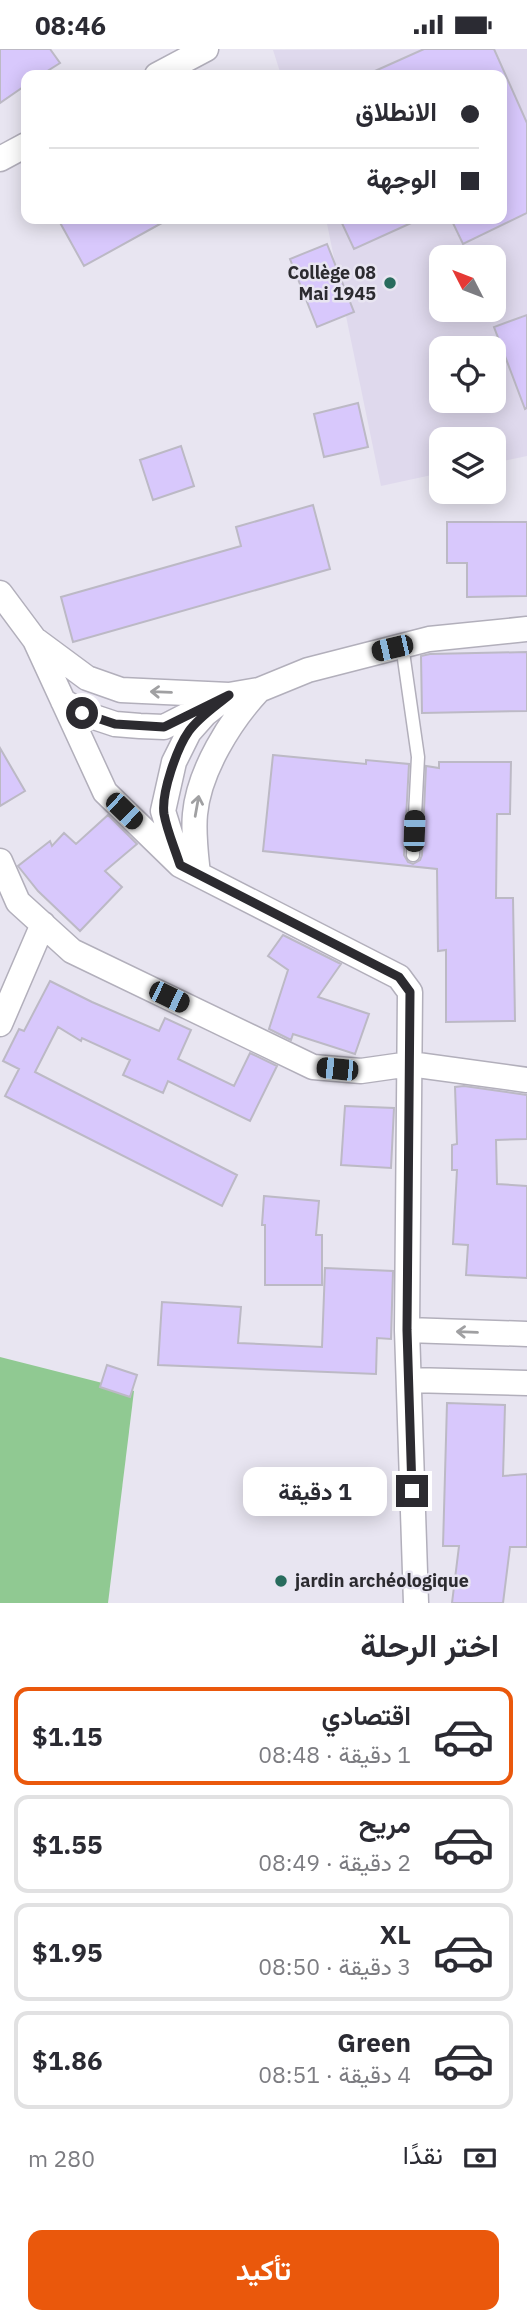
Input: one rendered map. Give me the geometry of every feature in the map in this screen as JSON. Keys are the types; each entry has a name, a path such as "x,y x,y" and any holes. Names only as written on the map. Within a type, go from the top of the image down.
{"street":[{"path":"166,70 206,49"},
{"path":"0,159 21,148"},
{"path":"0,593 34,639 105,792 189,870 399,977 410,992 407,1330 416,1603"},
{"path":"34,639 87,678 121,690 229,695 259,690 308,670 402,645 450,635 527,629"},
{"path":"189,870 202,779 239,712 259,690"},
{"path":"63,701 82,713 115,724 164,727 229,695"},
{"path":"189,870 163,811 168,783 174,762 189,731 229,695"},
{"path":"0,861 18,902 72,951 313,1067 360,1071 410,1064 527,1080"},
{"path":"0,1024 43,924"},
{"path":"407,1330 527,1334"},
{"path":"409,1380 527,1383"}],"lane":[{"path":"402,645 418,757 413,855"}],"shaded area":[{"name":"Collège 08 Mai 1945","path":"527,49 527,456 506,460 506,427 429,427 429,476 381,486 327,224 507,224 507,70 279,70 273,50"}],"green space":[{"path":"0,1357 134,1391 108,1603 0,1603"}],"building":[{"path":"0,49 50,49 60,63 49,70 21,70 21,88 0,103"},
{"path":"424,49 494,49 503,70 377,70"},
{"path":"507,78 527,123 527,213 507,223"},
{"path":"61,224 160,224 84,266"},
{"path":"342,224 409,224 354,249"},
{"path":"453,224 504,224 463,244"},
{"path":"327,244 354,312 317,327 290,259"},
{"path":"527,315 525,409 506,359 506,336 497,336 494,327"},
{"path":"358,403 368,447 324,457 314,414"},
{"path":"181,446 194,486 153,500 140,460"},
{"path":"313,505 330,569 73,642 61,597 241,546 236,527"},
{"path":"447,522 527,522 527,596 467,597 467,563 447,563"},
{"path":"527,652 527,711 422,713 421,656"},
{"path":"0,748 25,791 0,806"},
{"path":"273,755 366,764 366,760 409,764 404,855 408,862 413,864 420,860 422,855 426,766 439,768 439,762 511,762 510,814 497,814 496,898 513,898 515,1021 446,1022 446,950 438,951 437,869 263,851"},
{"path":"108,815 137,844 105,871 122,887 80,931 38,891 18,866 50,841 52,846 64,833 76,844"},
{"path":"283,935 341,964 318,997 369,1014 355,1054 293,1034 291,1040 269,1029 288,970 268,956"},
{"path":"50,981 159,1031 165,1018 191,1030 178,1059 234,1086 250,1053 277,1066 250,1121 168,1081 163,1093 123,1075 130,1060 82,1038 81,1041 58,1027 35,1072 237,1175 222,1206 5,1096 19,1069 3,1061 19,1029 24,1031"},
{"path":"455,1087 527,1095 527,1139 496,1140 497,1184 527,1186 527,1278 466,1275 468,1245 453,1244 457,1170 452,1170 452,1145 457,1144"},
{"path":"345,1106 394,1108 391,1168 341,1165"},
{"path":"264,1196 319,1201 316,1235 322,1235 322,1285 265,1285 265,1225 262,1225"},
{"path":"325,1268 393,1271 391,1339 377,1338 376,1374 158,1365 162,1302 241,1307 238,1343 322,1347"},
{"path":"107,1365 137,1375 130,1397 100,1387"},
{"path":"447,1403 505,1405 503,1476 527,1474 527,1547 510,1547 503,1603 452,1603 459,1546 443,1546"}],"place":[{"name":"Collège 08 Mai 1945","path":"390,283"},
{"name":"jardin archéologique","path":"281,1581"}],"route":[{"path":"82,713 115,724 164,727 229,695 189,731 174,762 163,811 180,865 399,977 410,992 407,1330 412,1491"}]}
